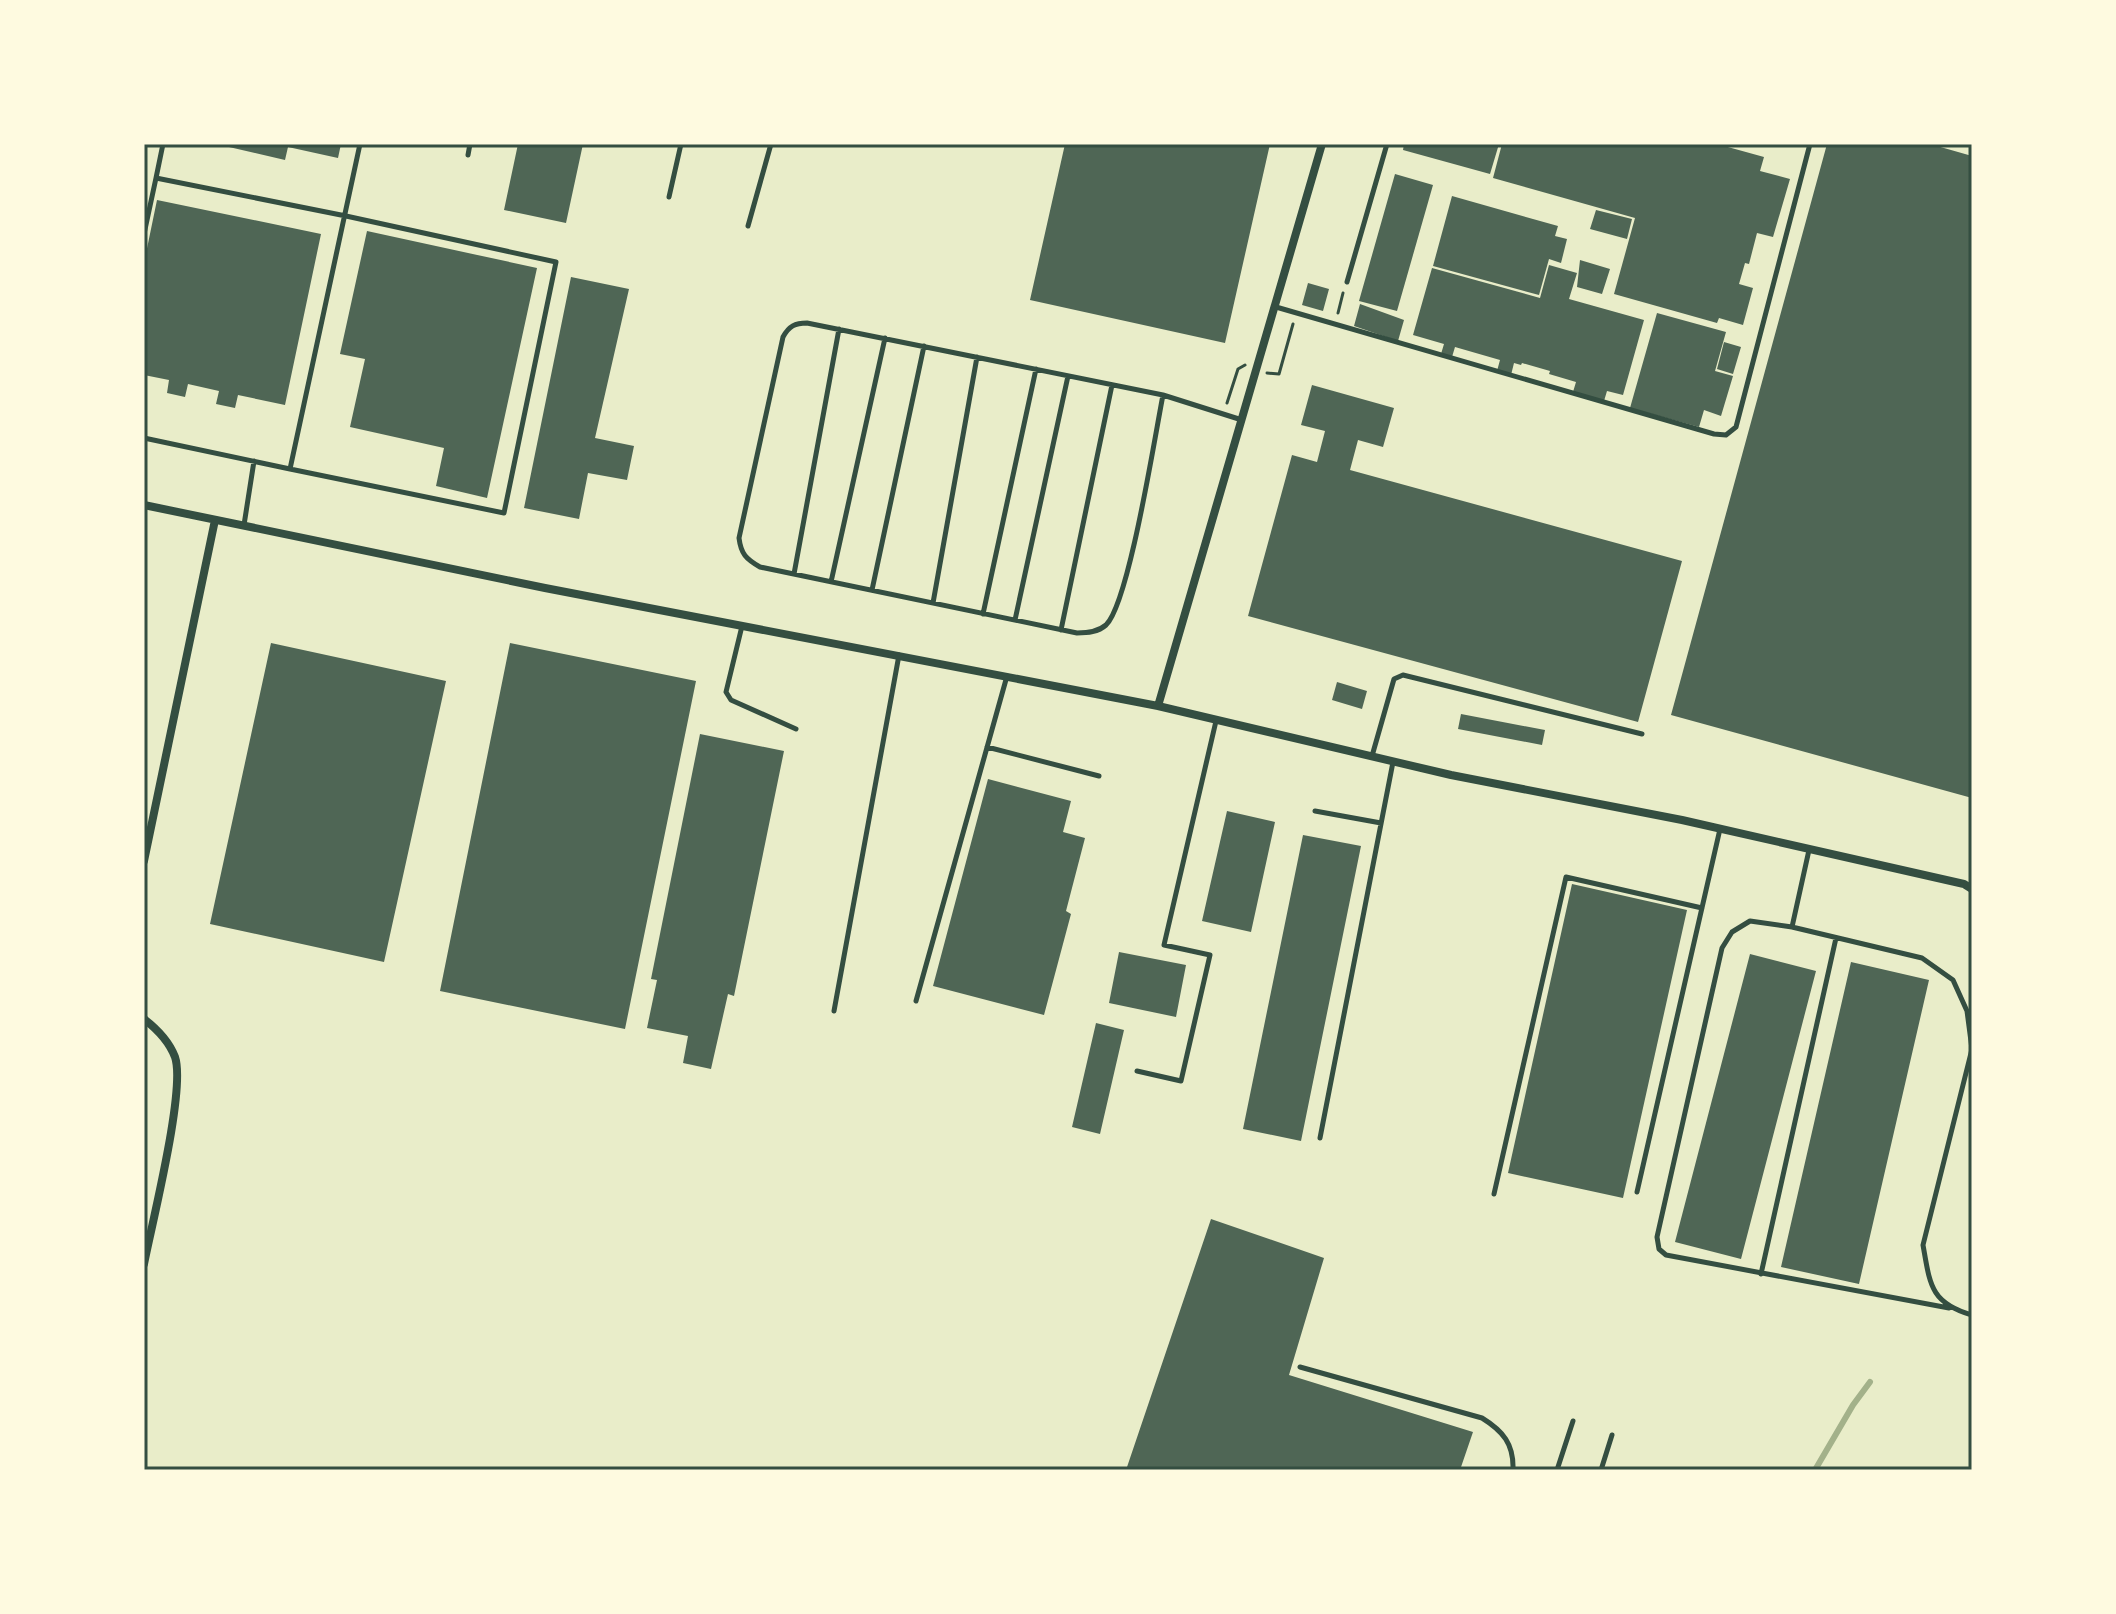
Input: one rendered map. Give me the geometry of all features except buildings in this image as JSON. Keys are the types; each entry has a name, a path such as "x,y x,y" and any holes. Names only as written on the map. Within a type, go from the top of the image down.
{"street":[{"path":"1158,706 1322,144"},
{"path":"144,505 1158,706 1393,761 1720,828 1969,886"},
{"path":"144,861 215,520"},
{"path":"144,1019 163,1036 176,1058 178,1088 144,1264"}],"lane":[{"path":"144,234 163,144"},
{"path":"290,469 360,144"},
{"path":"468,155 470,144"},
{"path":"669,197 681,144"},
{"path":"748,226 771,144"},
{"path":"1347,282 1387,144"},
{"path":"1276,307 1726,435 1736,427 1810,144"},
{"path":"144,438 504,513 556,262 156,178"},
{"path":"1163,395 1125,584 1107,624 1092,633 1061,630 760,567 746,559 740,549 739,538 783,337 788,328 797,323 1163,395 1243,420"},
{"path":"794,574 839,329"},
{"path":"831,582 885,338"},
{"path":"872,590 924,346"},
{"path":"933,603 977,357"},
{"path":"983,614 1036,369"},
{"path":"1015,620 1068,376"},
{"path":"1061,630 1112,385"},
{"path":"243,526 254,461"},
{"path":"742,625 726,692 731,700 796,729"},
{"path":"834,1011 899,654"},
{"path":"916,1001 1007,675"},
{"path":"1372,756 1394,679 1403,675 1642,734"},
{"path":"1137,1071 1181,1081 1210,955 1164,945 1216,720"},
{"path":"987,747 1099,776"},
{"path":"1320,1138 1393,761"},
{"path":"1315,811 1381,823"},
{"path":"1637,1192 1720,828"},
{"path":"1792,927 1809,850"},
{"path":"1494,1194 1566,877 1702,908"},
{"path":"1949,1308 1936,1293 1928,1275 1923,1245 1972,1049 1967,1011 1953,980 1922,958 1792,927 1750,921 1732,932 1722,948 1657,1237 1659,1249 1666,1255 1949,1308 1972,1315"},
{"path":"1761,1274 1836,938"},
{"path":"1300,1367 1482,1418 1499,1428 1510,1444 1513,1470"},
{"path":"1557,1470 1573,1421"},
{"path":"1601,1470 1612,1435"}],"path":[{"path":"1334,324 1347,282"}],"waterway":[{"path":"1815,1470 1870,1382"}]}
